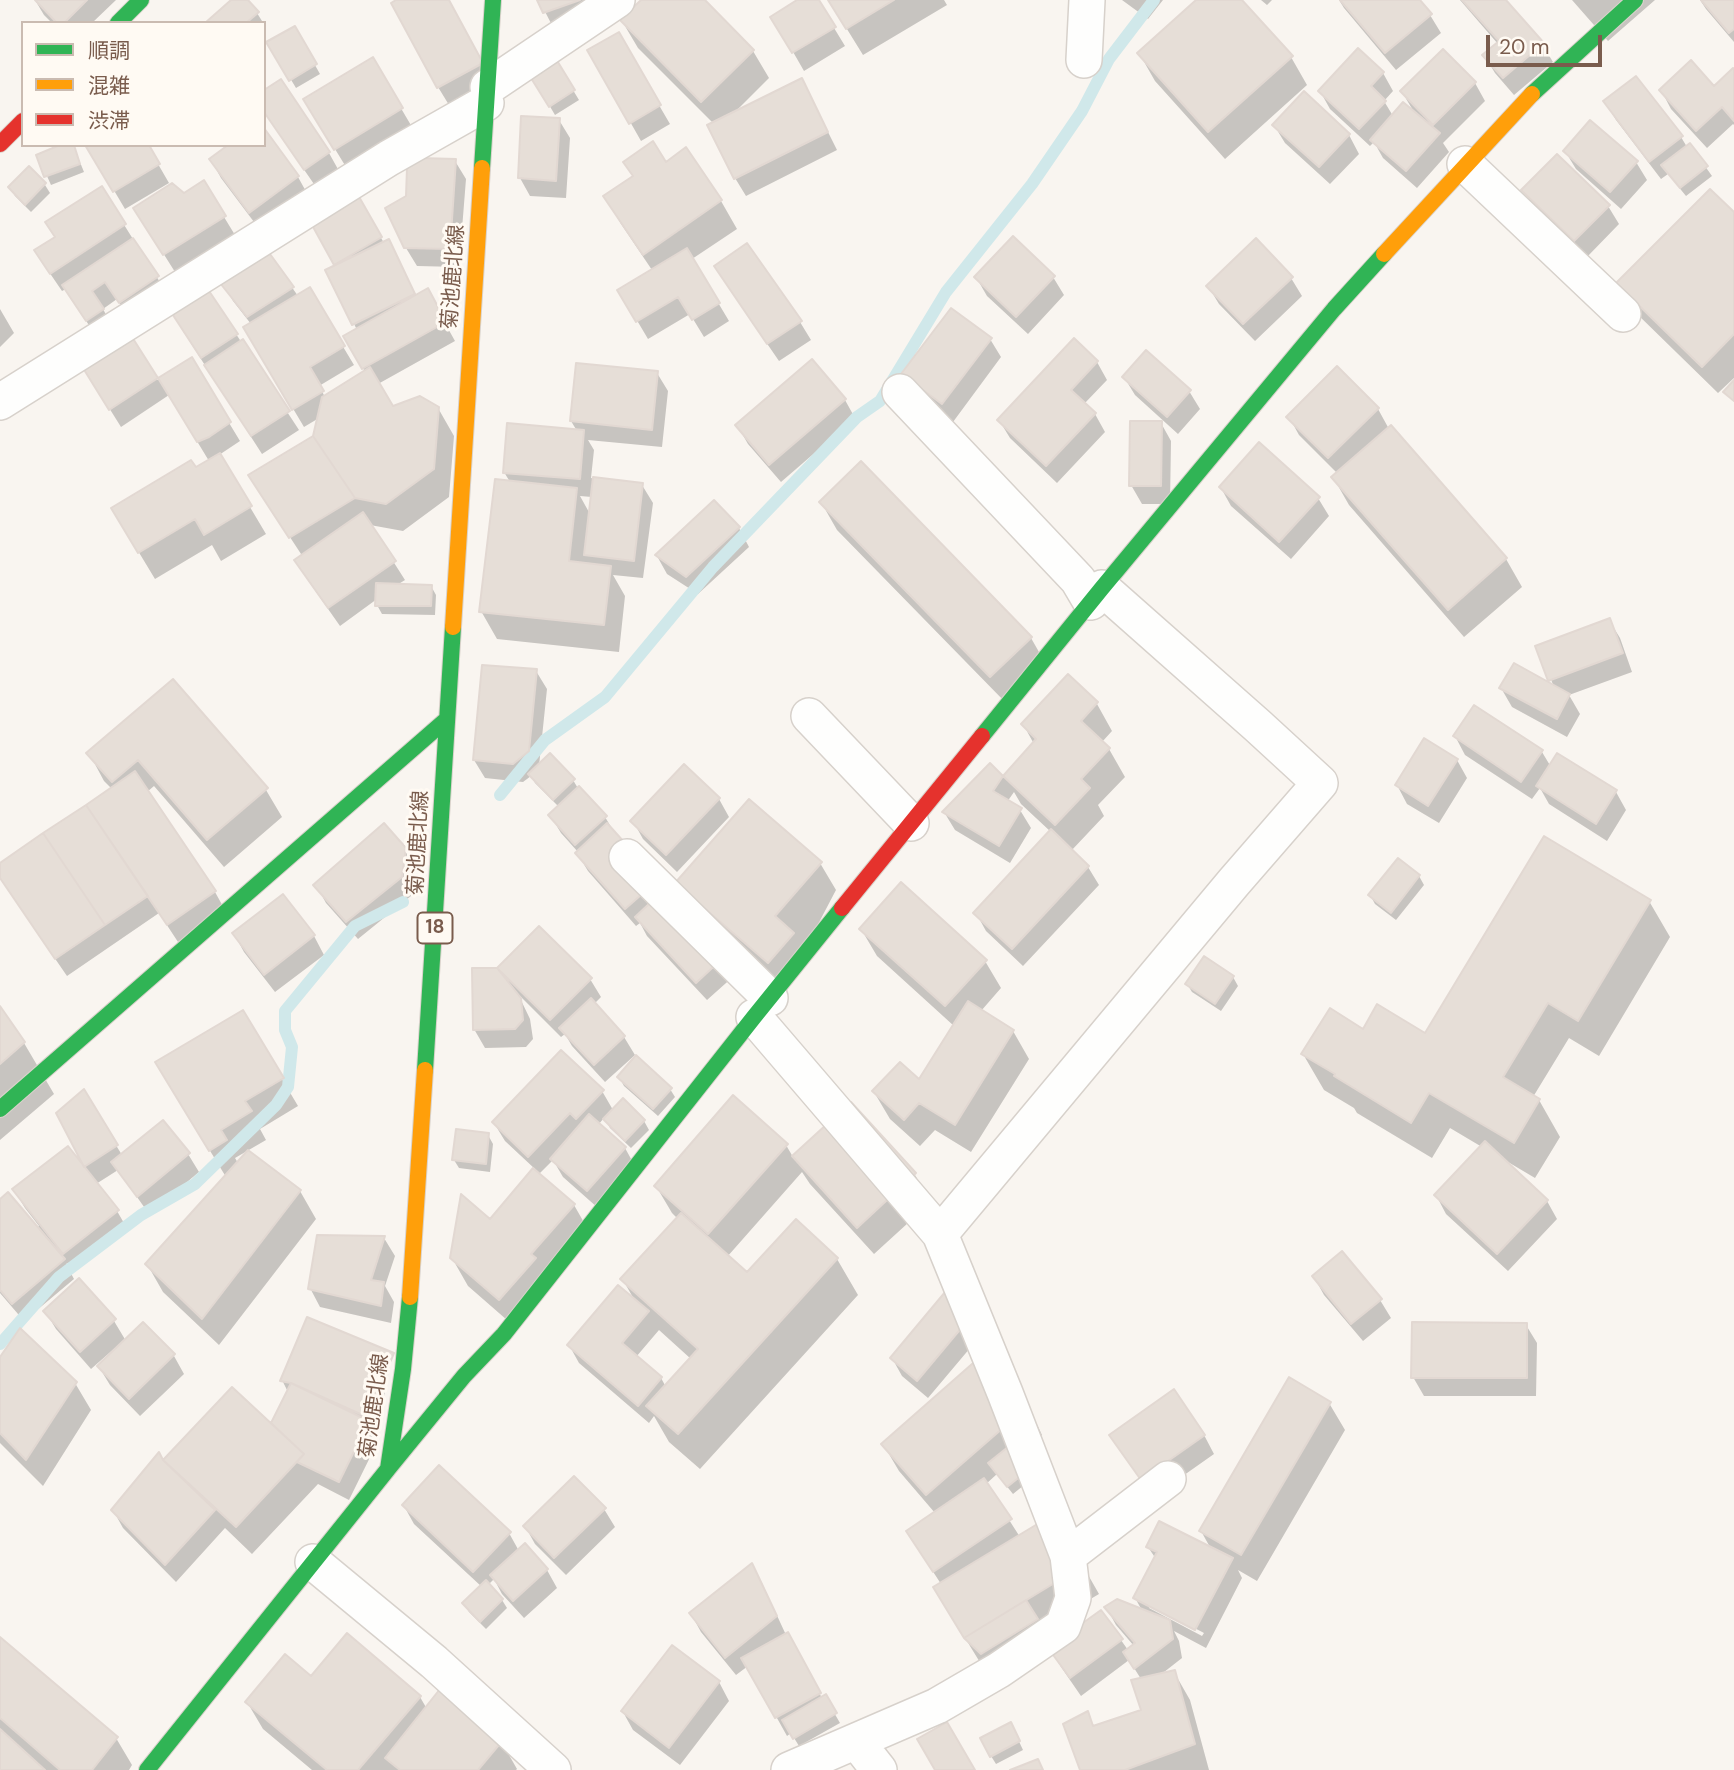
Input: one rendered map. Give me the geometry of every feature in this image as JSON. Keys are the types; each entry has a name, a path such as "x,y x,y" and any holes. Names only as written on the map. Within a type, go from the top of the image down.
{"main road":[{"path":"120,21 141,0"},
{"name":"菊池鹿北線","path":"147,1770 388,1469 402,1369 414,1250 493,0"},
{"path":"388,1469 464,1376 505,1334 911,823 1334,309 1522,103 1635,0"},
{"path":"0,144 21,123"},
{"path":"0,1109 447,719"}],"street":[{"path":"0,402 487,95 617,0"},
{"path":"1084,60 1087,0"},
{"path":"1465,164 1623,314"},
{"path":"900,392 1078,580 1258,726 1320,783 940,1234"},
{"path":"809,716 911,823"},
{"path":"627,857 762,1008 940,1234 1068,1556 1073,1598 1063,1626 999,1670 937,1706 789,1770"},
{"path":"1068,1556 1168,1479"},
{"path":"313,1562 434,1662 553,1770"},
{"path":"863,1738 864,1751 880,1770"}],"building":[{"path":"35,0 87,0 66,21 55,21"},
{"path":"231,0 248,0 259,12 248,21 207,21"},
{"path":"396,0 449,0 483,63 437,88 391,3"},
{"path":"537,0 580,0 543,13"},
{"path":"641,0 705,0 754,50 701,102 620,20"},
{"path":"797,0 819,0 836,27 792,53 770,17"},
{"path":"828,0 894,0 846,29"},
{"path":"1196,0 1242,0 1293,56 1208,132 1137,53"},
{"path":"1340,0 1420,0 1432,14 1385,53"},
{"path":"1462,0 1506,0 1544,43 1503,78 1482,55 1499,41"},
{"path":"1701,0 1734,0 1734,29 1729,33"},
{"path":"295,26 317,64 289,81 266,42"},
{"path":"619,32 661,105 629,124 587,50"},
{"path":"1358,48 1384,72 1371,86 1386,101 1359,129 1318,91"},
{"path":"1443,49 1476,82 1433,125 1400,91"},
{"path":"553,54 575,90 549,107 526,70"},
{"path":"373,57 403,108 334,150 303,99"},
{"path":"1691,60 1714,86 1734,69 1734,121 1722,107 1696,131 1659,90"},
{"path":"1636,76 1683,136 1649,162 1603,101"},
{"path":"802,78 828,132 734,179 707,125"},
{"path":"281,79 330,152 304,170 266,115 266,89"},
{"path":"1304,91 1350,134 1319,167 1272,125"},
{"path":"1403,102 1440,133 1406,171 1370,140"},
{"path":"521,116 560,118 556,181 518,178"},
{"path":"1590,120 1638,161 1610,192 1563,151"},
{"path":"266,131 299,176 249,213 209,159 225,147 266,147"},
{"path":"653,141 666,162 686,147 722,200 643,255 603,196 633,176 623,162"},
{"path":"1690,143 1708,166 1680,188 1661,165"},
{"path":"55,147 75,147 80,164 44,177 36,155"},
{"path":"86,147 150,147 160,164 113,192"},
{"path":"1557,154 1610,205 1574,241 1521,190"},
{"path":"419,158 456,159 450,249 404,248 385,208 406,196 407,168"},
{"path":"29,166 46,183 25,205 8,187"},
{"path":"204,180 226,216 163,255 133,208 172,183 184,193"},
{"path":"102,186 126,224 50,274 34,250 55,237 45,222"},
{"path":"1710,189 1734,212 1734,334 1702,367 1616,283"},
{"path":"358,195 382,237 334,265 312,225"},
{"path":"1013,236 1055,276 1016,317 974,277"},
{"path":"133,238 159,276 119,303 105,282 92,291 104,309 86,321 62,285"},
{"path":"1256,238 1293,277 1243,324 1206,286"},
{"path":"389,239 415,294 352,325 325,270"},
{"path":"747,243 802,321 767,344 714,266"},
{"path":"687,248 720,303 692,320 678,297 636,322 617,290"},
{"path":"270,254 294,287 247,317 220,283"},
{"path":"205,285 238,334 201,358 169,309"},
{"path":"310,287 345,346 310,367 324,391 292,410 243,327"},
{"path":"428,288 446,322 362,369 343,336"},
{"path":"951,308 992,338 942,404 901,374"},
{"path":"132,337 158,378 109,410 83,368"},
{"path":"1074,338 1098,361 1071,390 1096,413 1046,466 997,420"},
{"path":"243,339 290,411 251,436 204,365"},
{"path":"1146,350 1191,390 1167,417 1122,377"},
{"path":"192,357 231,422 197,442 158,378"},
{"path":"812,359 846,399 769,465 735,425"},
{"path":"576,363 658,371 652,430 570,421"},
{"path":"1337,366 1379,408 1328,458 1286,417"},
{"path":"370,367 393,406 420,396 439,407 434,469 386,504 355,498 313,436 322,397"},
{"path":"1734,380 1734,401 1723,392"},
{"path":"1130,421 1162,421 1161,486 1129,486"},
{"path":"507,423 584,430 580,479 503,473"},
{"path":"1391,425 1507,558 1448,610 1331,477"},
{"path":"313,436 355,498 289,538 248,475"},
{"path":"1259,442 1320,497 1279,542 1219,487"},
{"path":"220,453 252,506 204,535 195,519 138,553 111,508 191,460 196,467"},
{"path":"861,461 1032,637 990,677 819,502"},
{"path":"593,477 643,483 634,561 584,555"},
{"path":"495,479 577,488 569,561 611,566 604,625 479,612"},
{"path":"714,500 740,527 686,577 655,555"},
{"path":"363,512 396,561 328,608 294,560"},
{"path":"376,583 432,585 431,606 375,606"},
{"path":"1610,618 1623,653 1548,681 1535,646"},
{"path":"1514,663 1570,694 1557,719 1499,688"},
{"path":"482,665 537,669 529,751 513,764 473,760"},
{"path":"1068,674 1098,702 1081,721 1110,748 1081,779 1090,788 1055,825 1003,776 1036,739 1021,724"},
{"path":"173,679 268,788 207,840 138,760 112,782 86,753"},
{"path":"1474,705 1543,750 1521,782 1453,736"},
{"path":"1424,738 1458,759 1428,806 1395,785"},
{"path":"550,753 575,779 553,800 528,774"},
{"path":"1557,753 1617,790 1596,824 1536,786"},
{"path":"990,763 1003,776 993,791 1022,808 999,846 942,812"},
{"path":"684,764 720,798 666,855 630,821"},
{"path":"135,771 216,891 167,925 86,805"},
{"path":"579,786 607,816 575,845 548,815"},
{"path":"749,799 822,862 775,916 794,933 768,963 675,883"},
{"path":"86,805 148,896 105,925 43,833"},
{"path":"384,823 406,848 402,877 346,922 313,885"},
{"path":"607,823 658,880 625,909 575,853"},
{"path":"1051,829 1089,866 1012,949 973,913"},
{"path":"43,833 105,925 55,959 0,878 0,863"},
{"path":"1544,836 1651,900 1578,1021 1548,1003 1503,1077 1540,1099 1514,1143 1429,1093 1411,1123 1301,1054 1330,1008 1363,1029 1377,1004 1425,1033"},
{"path":"1398,858 1420,875 1391,913 1368,895"},
{"path":"901,882 987,960 945,1006 859,929"},
{"path":"665,889 726,955 696,983 635,917"},
{"path":"283,894 315,935 264,975 232,933"},
{"path":"539,926 592,978 550,1020 497,968"},
{"path":"1204,956 1234,976 1215,1004 1185,984"},
{"path":"472,968 497,968 521,998 523,1020 515,1029 473,1030"},
{"path":"591,998 625,1036 594,1065 559,1028"},
{"path":"968,1001 1014,1030 955,1125 919,1103 904,1120 872,1091 900,1062 919,1079"},
{"path":"0,1006 25,1042 0,1064"},
{"path":"243,1010 284,1078 245,1101 252,1111 221,1130 227,1140 209,1151 155,1062"},
{"path":"561,1050 604,1090 576,1119 570,1113 528,1157 492,1122"},
{"path":"636,1055 672,1088 653,1109 617,1077"},
{"path":"84,1089 118,1145 84,1167 56,1113"},
{"path":"733,1095 788,1144 708,1234 654,1186"},
{"path":"623,1098 645,1120 625,1141 603,1119"},
{"path":"851,1102 916,1173 857,1228 792,1156"},
{"path":"589,1114 626,1147 587,1191 550,1159"},
{"path":"163,1120 190,1153 137,1197 111,1162"},
{"path":"456,1129 489,1133 486,1164 452,1160"},
{"path":"1485,1141 1548,1200 1497,1254 1434,1195"},
{"path":"68,1146 119,1210 63,1254 12,1189"},
{"path":"248,1150 301,1190 202,1319 145,1264"},
{"path":"533,1168 575,1204 531,1254 536,1258 499,1300 450,1258 461,1194 490,1219"},
{"path":"8,1192 65,1259 12,1304 0,1290 0,1199"},
{"path":"681,1213 747,1272 796,1219 838,1258 678,1434 646,1406 698,1349 620,1279"},
{"path":"317,1235 385,1236 371,1280 384,1282 381,1306 308,1289"},
{"path":"1342,1251 1382,1299 1351,1324 1312,1276"},
{"path":"79,1278 116,1319 80,1352 43,1311"},
{"path":"956,1279 983,1302 917,1381 890,1358"},
{"path":"618,1285 649,1311 622,1343 662,1377 638,1406 567,1345"},
{"path":"307,1317 394,1353 367,1417 291,1383 280,1381"},
{"path":"143,1322 175,1354 129,1399 97,1366"},
{"path":"1412,1322 1527,1323 1527,1378 1411,1378"},
{"path":"20,1328 77,1382 26,1460 0,1433 0,1357"},
{"path":"997,1342 1027,1407 926,1495 881,1444"},
{"path":"1289,1377 1331,1402 1241,1555 1199,1531"},
{"path":"291,1383 369,1421 339,1482 297,1462 304,1454 271,1423"},
{"path":"232,1387 304,1454 236,1527 163,1460"},
{"path":"1174,1389 1205,1435 1141,1480 1109,1435"},
{"path":"1018,1439 1037,1463 1007,1487 988,1463"},
{"path":"159,1452 163,1460 215,1510 165,1565 111,1510"},
{"path":"439,1465 511,1532 473,1572 402,1505"},
{"path":"574,1476 606,1508 554,1558 523,1526"},
{"path":"984,1478 1012,1519 933,1572 906,1531"},
{"path":"1054,1514 1084,1565 964,1638 933,1587"},
{"path":"1159,1521 1233,1558 1195,1630 1133,1598 1157,1552 1146,1547"},
{"path":"525,1543 548,1569 513,1601 490,1575"},
{"path":"752,1563 777,1616 725,1658 689,1613"},
{"path":"486,1580 503,1599 480,1622 462,1603"},
{"path":"1117,1599 1170,1620 1173,1639 1134,1669 1123,1652 1135,1643 1104,1607"},
{"path":"1026,1600 1038,1619 981,1654 964,1638"},
{"path":"1101,1610 1123,1639 1070,1678 1048,1648"},
{"path":"788,1632 821,1693 775,1718 741,1658"},
{"path":"347,1633 421,1696 358,1770 327,1770 245,1702 285,1654 311,1676"},
{"path":"0,1637 118,1737 92,1770 60,1770 0,1718"},
{"path":"672,1645 720,1681 669,1748 621,1711"},
{"path":"1175,1670 1195,1744 1125,1770 1080,1770 1063,1724 1088,1711 1093,1726 1141,1710 1131,1680"},
{"path":"440,1689 503,1740 478,1770 400,1770 385,1758"},
{"path":"826,1694 837,1713 793,1739 782,1720"},
{"path":"947,1722 975,1770 935,1770 917,1739"},
{"path":"1011,1722 1020,1741 990,1757 980,1738"},
{"path":"0,1729 45,1770 0,1770"},
{"path":"1038,1759 1043,1770 1010,1770"}],"waterway":[{"path":"500,795 545,740 605,697 713,567 857,417 880,401 946,292 1032,184 1082,111 1109,59 1154,0"},
{"path":"0,1344 59,1277 141,1215 195,1184 276,1105 288,1087 292,1047 285,1030 285,1011 355,926 403,902"}],"traffic: fast":[{"path":"120,21 141,0"},
{"path":"482,168 493,0"},
{"path":"1532,94 1635,0"},
{"path":"982,736 1334,309 1384,254"},
{"path":"425,1070 453,627"},
{"path":"0,1109 447,719"},
{"path":"388,1469 464,1376 504,1334 842,908"},
{"path":"147,1770 388,1469 403,1369 410,1297"}],"traffic: slow":[{"path":"1384,254 1532,94"},
{"path":"453,627 482,168"},
{"path":"410,1297 425,1070"}],"traffic: jam":[{"path":"0,144 21,123"},
{"path":"842,908 982,736"}]}
